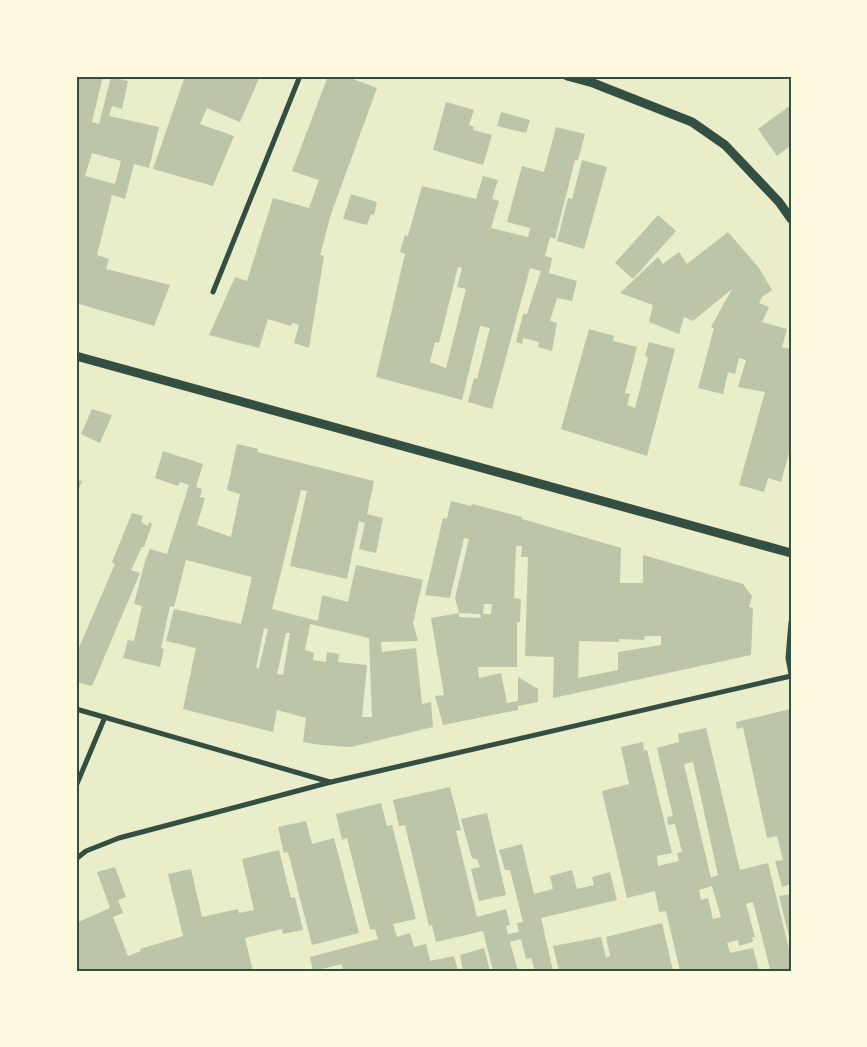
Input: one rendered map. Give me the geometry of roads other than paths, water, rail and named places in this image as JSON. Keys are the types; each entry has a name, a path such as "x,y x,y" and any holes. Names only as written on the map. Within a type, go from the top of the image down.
{"street":[{"path":"213,292 300,76"},
{"path":"567,76 602,86 692,122 725,145 779,202 791,219"},
{"path":"76,356 791,553"},
{"path":"76,859 86,852 119,838 331,782 791,675 788,658 791,622"},
{"path":"76,709 331,782"},
{"path":"76,786 105,717"}]}
